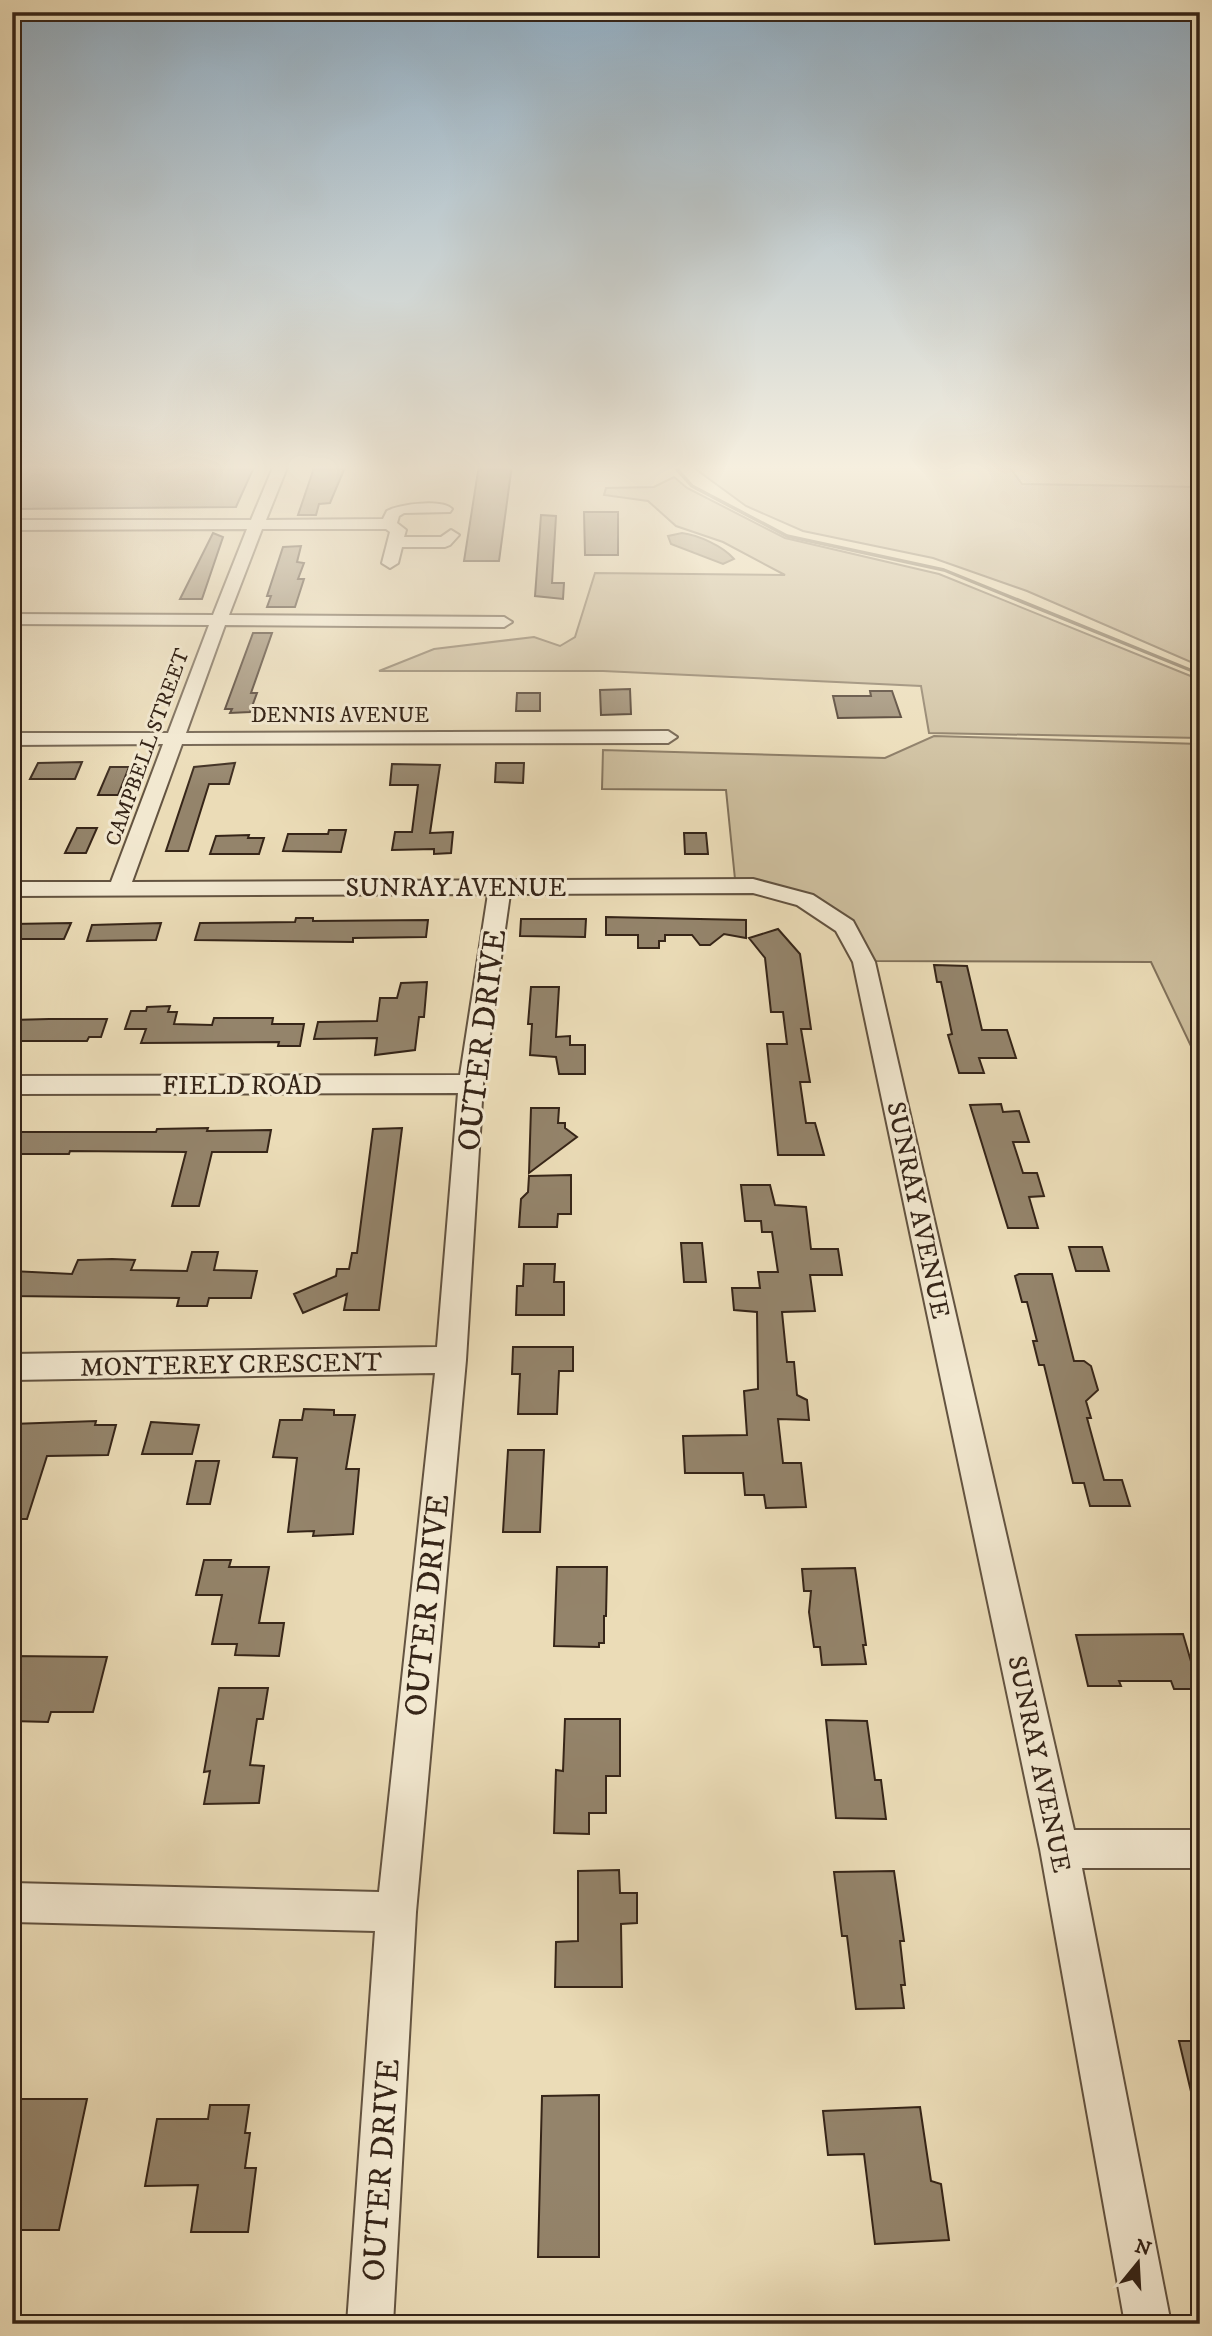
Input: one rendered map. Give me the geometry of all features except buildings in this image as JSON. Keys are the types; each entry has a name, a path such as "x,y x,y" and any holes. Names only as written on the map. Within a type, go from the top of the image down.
{"street":[{"name":"CAMPBELL STREET","path":"119,888 235,574"},
{"path":"12,619 504,622"},
{"name":"DENNIS AVENUE","path":"12,739 668,737"},
{"name":"SUNRAY AVENUE","path":"12,889 753,886 805,901 845,926 864,962 1059,1849 1148,2324"},
{"name":"OUTER DRIVE","path":"370,2324 396,1912 451,1360 471,1084 500,887"},
{"name":"FIELD ROAD","path":"12,1085 471,1084"},
{"name":"MONTEREY CRESCENT","path":"12,1367 451,1360"},
{"path":"1059,1849 1200,1849"},
{"path":"12,1902 396,1912"}],"shaded area":[{"path":"595,574 939,574 1198,679 1200,738 929,733 921,686 603,671 379,671 434,649 534,637 560,646 575,637"},
{"path":"979,574 1200,574 1200,666 1027,591"},
{"path":"934,736 1200,744 1200,1065 1151,962 874,961 841,921 775,886 735,879 726,790 602,789 603,750 885,758"}],"waterway":[{"path":"954,574 1200,674"}]}
